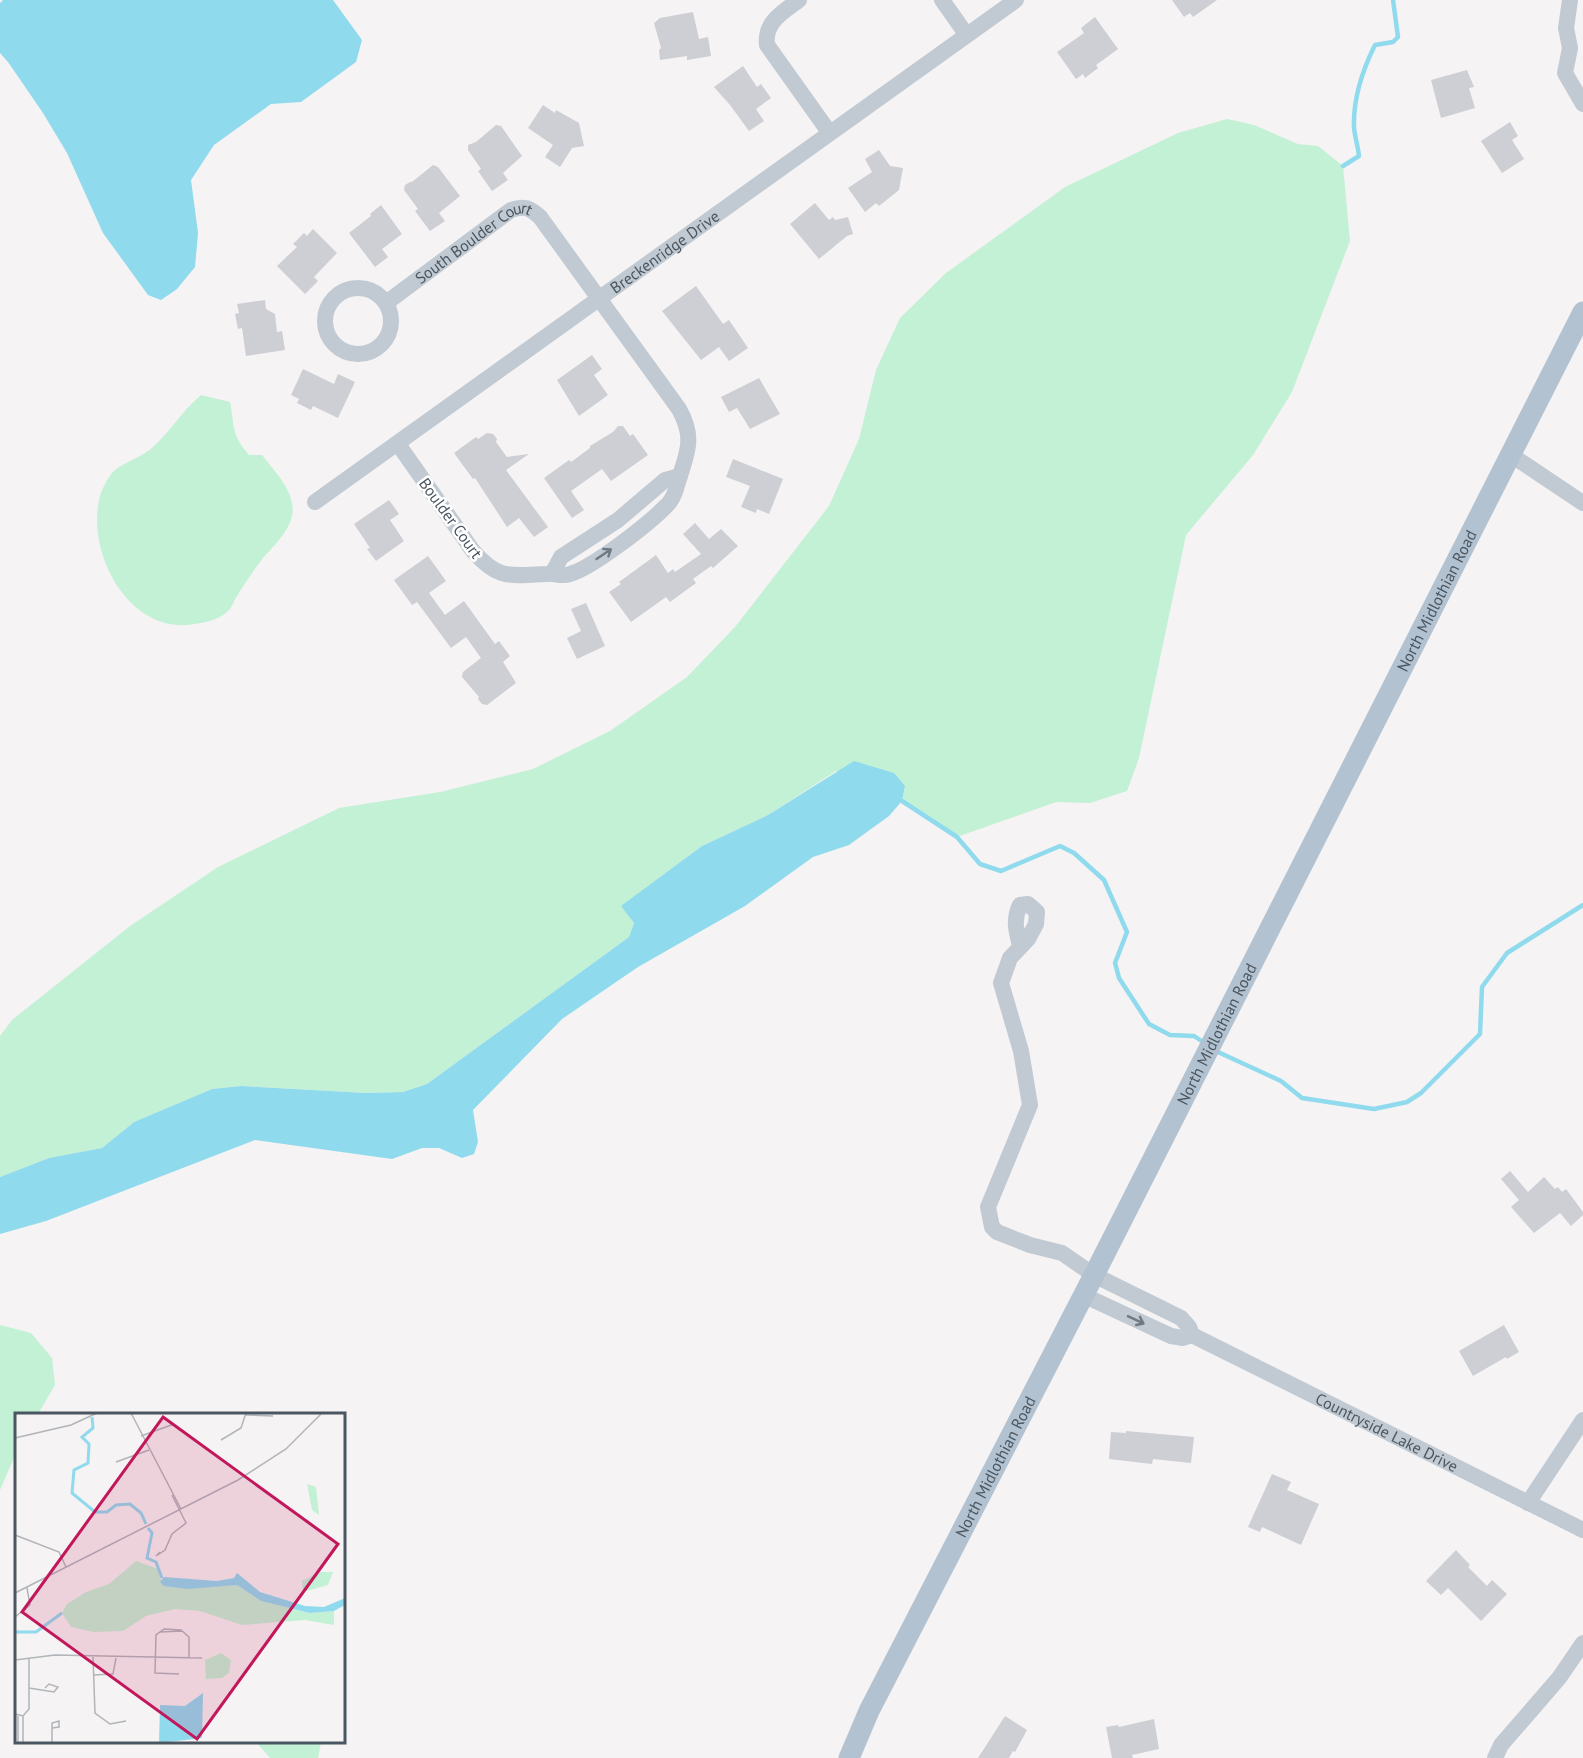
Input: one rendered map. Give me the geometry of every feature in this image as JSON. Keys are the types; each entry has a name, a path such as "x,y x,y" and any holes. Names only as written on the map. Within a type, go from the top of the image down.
{"main road":[{"name":"North Midlothian Road","path":"849,1758 869,1711 1094,1275 1583,312"}],"street":[{"path":"799,0 771,22 766,38 767,45 829,132"},
{"path":"942,0 966,34"},
{"name":"Breckenridge Drive","path":"315,502 1016,0"},
{"path":"1570,0 1566,28 1576,53 1565,73 1583,104"},
{"name":"South Boulder Court","path":"386,303 511,210 525,207 540,217 598,298"},
{"name":"Boulder Court","path":"398,444 473,551 487,566 505,575 570,575 632,535 665,508 674,497 690,438 687,422 679,409 598,298"},
{"path":"1511,455 1583,503"},
{"name":"Countryside Lake Drive","path":"1020,946 1010,958 1001,983 1021,1051 1030,1105 988,1207 992,1227 997,1232 1030,1245 1062,1253 1094,1275 1181,1318 1189,1327 1192,1335 1583,1530"},
{"name":"Countryside Lake Drive","path":"1083,1295 1172,1336 1183,1338 1192,1335"},
{"path":"1528,1503 1583,1420"},
{"path":"1495,1758 1501,1745 1559,1678 1583,1643"}],"green space":[{"path":"1227,119 1254,125 1298,144 1318,146 1343,166 1350,241 1292,392 1253,455 1186,535 1139,758 1127,791 1090,803 1056,802 957,837 902,801 905,786 836,771 768,815 702,846 622,906 634,923 629,937 427,1084 403,1092 366,1093 241,1086 212,1089 134,1122 102,1148 49,1158 0,1177 0,1036 12,1020 130,926 218,867 339,808 440,792 533,769 610,731 687,677 735,627 829,506 859,439 876,370 900,318 946,273 1065,187 1178,133"},
{"path":"201,395 230,402 239,441 249,455 262,455 276,472 288,490 293,509 286,530 256,567 228,611 221,617 195,624 171,624 150,617 132,604 117,586 106,564 99,541 97,518 100,496 111,474 152,448"},
{"path":"0,1325 31,1333 52,1358 55,1385 39,1413 15,1413 15,1455 0,1490"},
{"path":"257,1743 321,1743 318,1758 270,1758"}],"water":[{"path":"3,0 333,0 362,40 356,62 301,102 271,104 214,145 191,180 198,233 195,267 177,289 161,300 148,295 103,233 67,153 43,113 0,53 0,3"},
{"path":"854,761 894,773 905,786 902,801 889,816 849,845 813,857 745,906 638,967 562,1019 473,1110 478,1142 474,1154 462,1158 439,1148 422,1148 392,1159 255,1140 46,1221 0,1234 0,1177 49,1158 102,1148 134,1122 212,1089 241,1086 366,1093 403,1092 427,1084 629,937 634,923 621,906 702,846 768,815"}],"building":[{"path":"1172,0 1217,0 1193,17 1190,13 1184,17"},
{"path":"693,12 699,39 708,37 711,56 687,60 687,56 660,60 659,50 661,48 654,23 660,18"},
{"path":"1095,17 1118,49 1096,65 1098,68 1085,78 1083,74 1076,79 1057,52 1084,33 1081,28"},
{"path":"743,66 757,87 761,84 771,98 756,109 764,121 749,131 714,87"},
{"path":"1467,70 1474,87 1469,88 1475,108 1441,118 1431,80"},
{"path":"543,105 579,123 584,146 572,148 560,167 545,157 553,145 528,128"},
{"path":"1510,122 1518,136 1512,140 1524,159 1502,173 1481,141"},
{"path":"496,125 501,126 522,156 503,173 508,180 492,191 478,171 481,169 468,150 468,145 476,142"},
{"path":"879,150 890,166 903,168 899,190 879,206 876,203 865,212 848,188 872,172 865,159"},
{"path":"433,165 438,167 460,196 439,213 445,221 430,231 415,211 418,209 404,190 405,185"},
{"path":"815,203 829,220 833,217 835,220 848,217 853,234 847,236 819,259 790,224"},
{"path":"381,205 402,234 382,249 388,257 375,267 349,233"},
{"path":"313,229 337,253 314,277 318,281 305,294 277,266 297,247 293,244 304,233 307,236"},
{"path":"696,286 723,324 729,320 748,348 729,361 719,347 701,360 662,311"},
{"path":"265,300 266,309 275,314 277,332 282,331 285,350 246,356 242,328 238,329 235,314 239,313 237,304"},
{"path":"592,355 602,369 594,375 608,395 579,416 557,380"},
{"path":"303,369 334,384 338,374 355,382 338,418 313,406 311,410 297,403 299,399 291,395"},
{"path":"759,378 780,414 750,429 737,408 729,412 721,397"},
{"path":"618,426 623,426 630,436 633,434 648,455 611,481 602,469 571,491 584,510 572,518 544,478 569,460 571,462"},
{"path":"487,433 493,434 507,457 529,454 506,470 548,527 534,537 519,518 507,527 475,478 473,479 454,453 476,437 478,439"},
{"path":"733,459 783,479 769,514 757,509 756,513 741,507 750,486 726,477"},
{"path":"389,500 399,514 390,520 404,541 376,561 354,524"},
{"path":"695,523 709,539 721,529 738,546 713,568 711,566 693,579 696,583 670,602 666,597 631,622 609,592 656,555 668,573 673,569 675,572 701,554 683,534"},
{"path":"428,556 446,581 429,593 445,615 464,601 495,644 499,641 510,656 503,662 516,683 487,705 482,704 462,677 463,672 481,658 466,637 451,648 417,602 412,605 394,580"},
{"path":"586,603 605,646 577,659 567,638 581,631 571,609"},
{"path":"1510,1171 1528,1192 1544,1177 1555,1189 1558,1187 1562,1192 1566,1189 1583,1215 1571,1226 1560,1213 1534,1233 1511,1207 1519,1200 1501,1179"},
{"path":"1504,1325 1519,1352 1473,1376 1459,1351"},
{"path":"1126,1431 1194,1437 1191,1463 1153,1459 1152,1464 1109,1459 1111,1432 1126,1433"},
{"path":"1272,1474 1291,1482 1287,1490 1319,1504 1301,1545 1262,1527 1260,1532 1248,1527"},
{"path":"1456,1550 1470,1565 1468,1567 1487,1586 1492,1580 1507,1594 1481,1621 1448,1588 1441,1595 1426,1581"},
{"path":"1005,1716 1027,1730 1015,1752 1013,1751 1009,1758 978,1758"},
{"path":"1154,1719 1159,1749 1132,1755 1133,1758 1112,1758 1106,1727 1118,1725 1119,1727"}],"waterway":[{"path":"1343,166 1359,156 1354,128 1355,107 1363,74 1371,54 1375,45 1393,42 1398,37 1393,0"},
{"path":"902,801 957,837 980,864 1001,871 1060,846 1074,853 1104,880 1127,932 1115,963 1119,978 1149,1024 1170,1035 1194,1036 1203,1042"},
{"path":"1218,1052 1281,1081 1302,1098 1374,1109 1407,1102 1421,1093 1480,1034 1482,987 1507,953 1583,905"}]}
